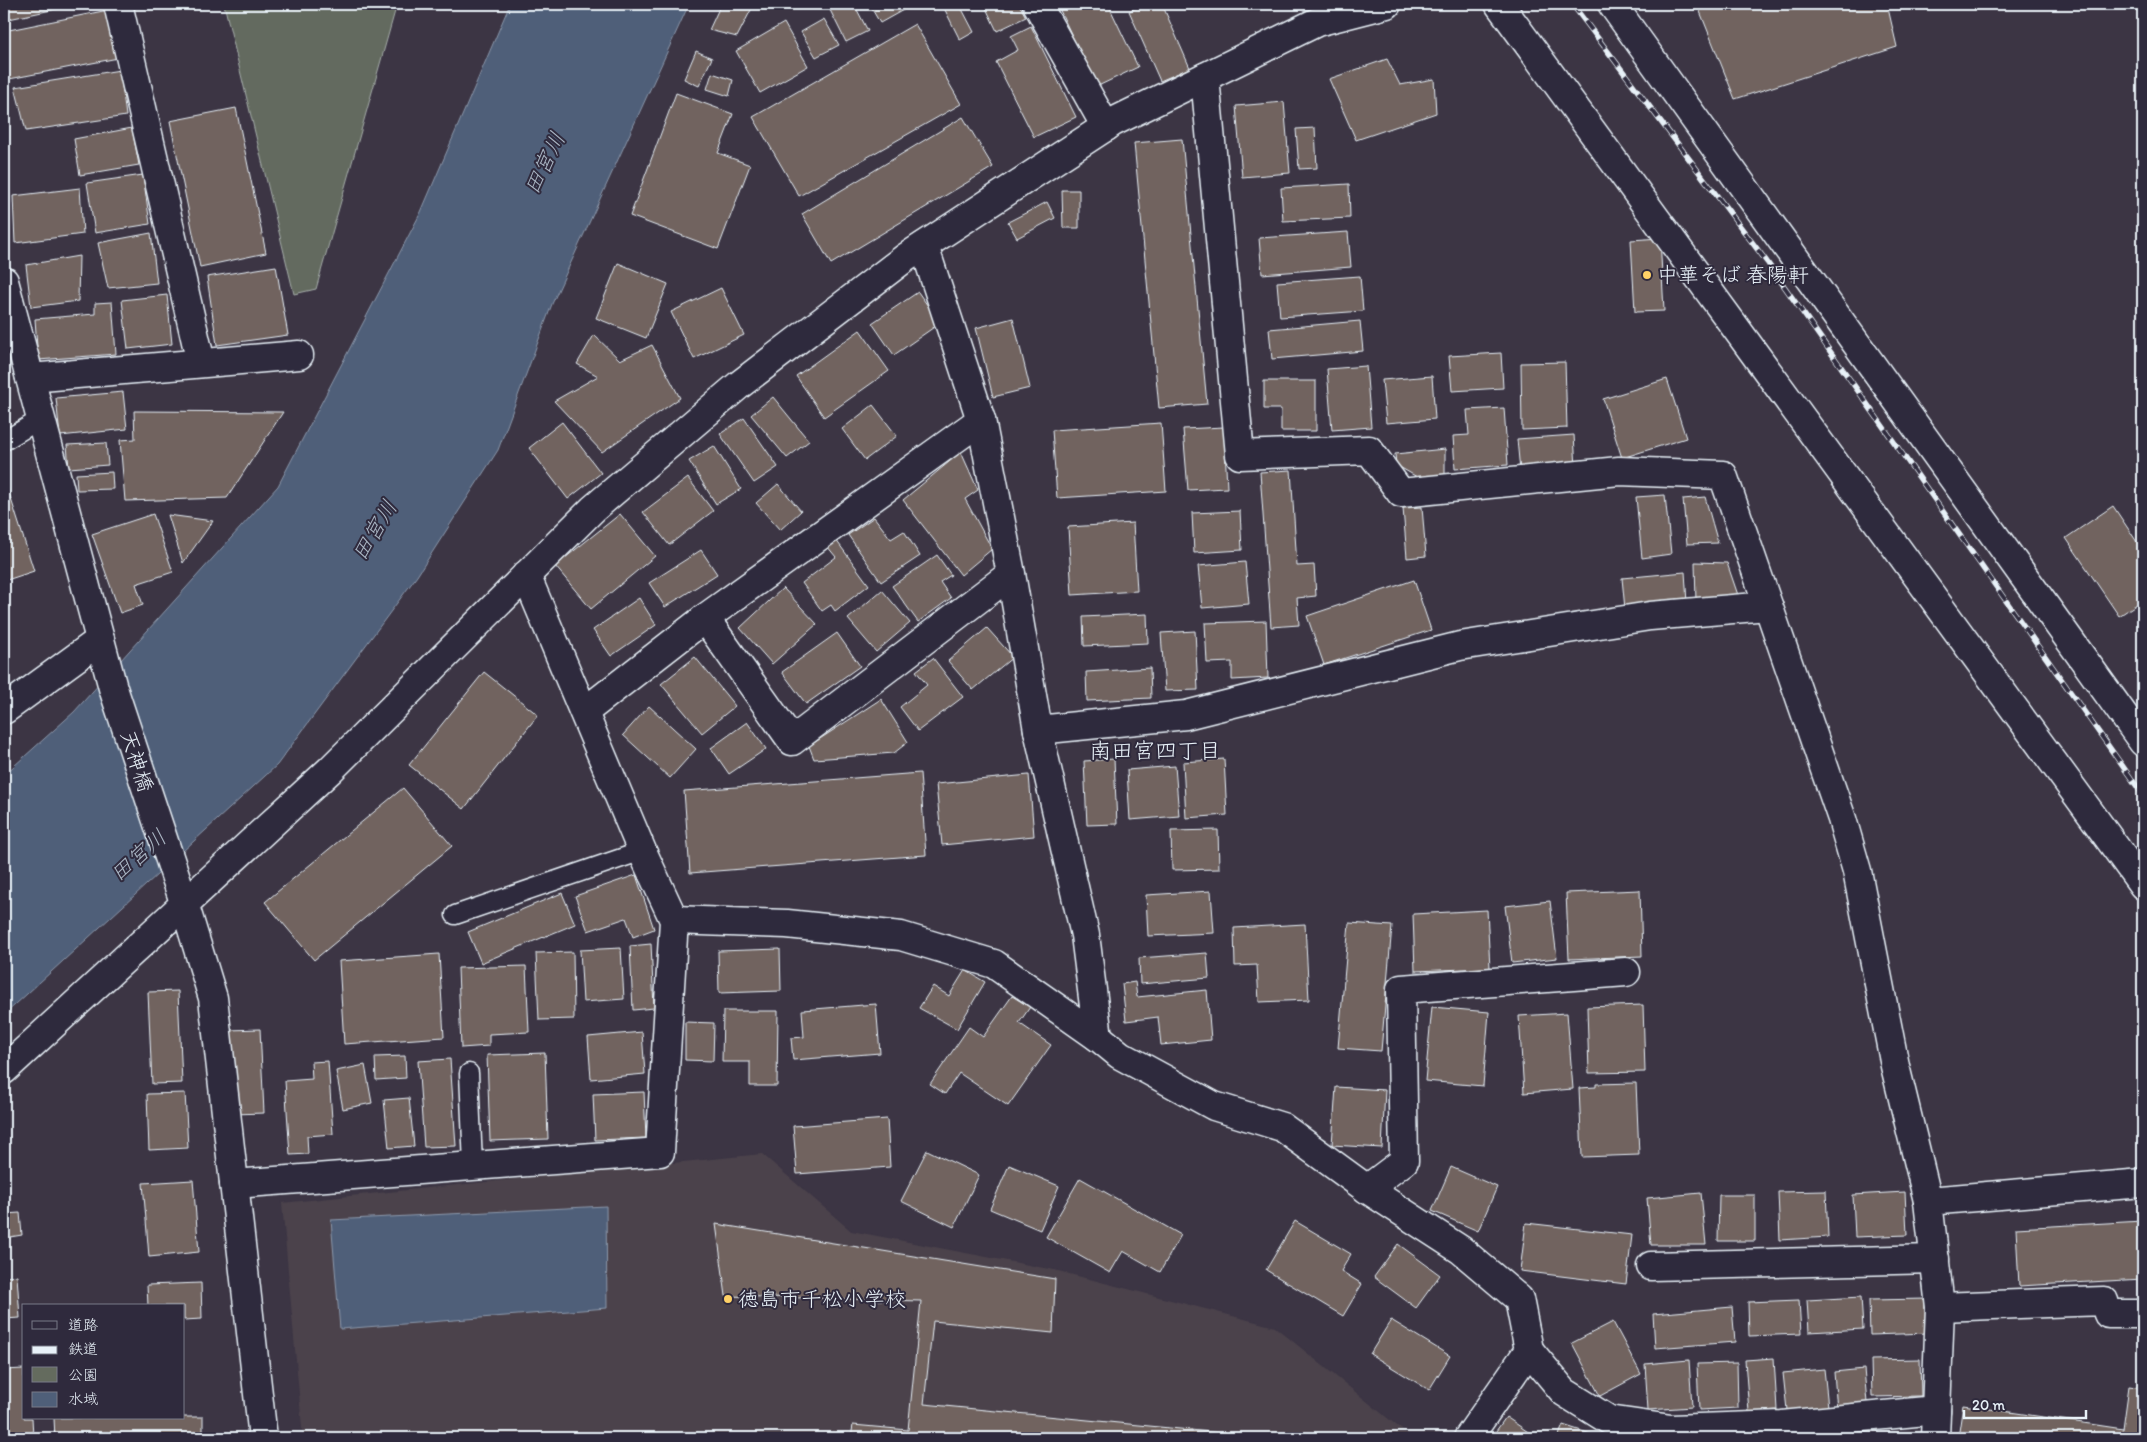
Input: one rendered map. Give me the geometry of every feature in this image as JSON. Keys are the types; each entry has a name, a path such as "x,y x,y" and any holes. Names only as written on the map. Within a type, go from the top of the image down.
{"street":[{"path":"118,4 202,363"},
{"path":"1037,4 1106,127"},
{"path":"4,1070 181,892 330,770 593,509 738,385 924,246 1106,127 1317,22 1388,4"},
{"path":"1499,4 2143,885"},
{"path":"1612,4 2143,742"},
{"path":"1205,77 1240,455 1370,450 1401,493 1619,471 1723,475 1842,820 1857,871 1895,1066 1928,1201 1940,1307 1935,1438"},
{"path":"924,246 981,420 1011,574 1038,730 1085,934 1098,1037"},
{"name":"天神橋","path":"4,281 8,317 42,418 113,688 181,892 213,998 263,1438"},
{"path":"30,378 299,355"},
{"path":"584,712 705,618 981,420"},
{"path":"705,618 792,741 1011,574"},
{"path":"234,1184 660,1152 674,920 642,851 526,575"},
{"path":"1038,730 1186,715 1460,646 1650,616 1768,606"},
{"path":"4,710 100,640"},
{"path":"674,920 787,924 901,936 994,964 1098,1037 1120,1055 1214,1106 1282,1127 1367,1189 1461,1250 1518,1299 1529,1350 1564,1392 1609,1420 1662,1428 1782,1425 1936,1410"},
{"path":"1367,1189 1404,1161 1402,990 1626,972"},
{"path":"1928,1201 2143,1183"},
{"path":"1651,1266 1935,1259"},
{"path":"1940,1307 2104,1302 2108,1314 2143,1314"},
{"path":"1468,1438 1529,1350"}],"lane":[{"path":"4,441 42,418"},
{"path":"455,915 642,851"},
{"path":"469,1073 473,1165"}],"shaded area":[{"name":"徳島市千松小学校","path":"762,1154 851,1231 1054,1270 1275,1327 1412,1438 303,1438 282,1203"}],"green space":[{"path":"224,4 397,4 316,289 294,294"}],"water":[{"name":"田宮川","path":"510,4 689,4 552,304 498,450 417,576 277,765 4,1015 4,775 74,712 278,486 421,212"},
{"path":"606,1206 607,1308 340,1329 331,1220"}],"building":[{"path":"4,4 60,4 61,8 4,20"},
{"path":"721,4 754,4 737,37 709,30"},
{"path":"827,4 854,4 868,31 846,42"},
{"path":"869,4 914,4 880,23"},
{"path":"942,4 974,4 962,9 974,32 960,40"},
{"path":"984,4 1019,4 1026,17 997,31"},
{"path":"1057,4 1108,4 1138,67 1096,87"},
{"path":"1147,4 1162,4 1190,68 1160,81 1129,11"},
{"path":"1697,4 1887,4 1897,47 1735,99"},
{"path":"108,10 118,58 4,80 4,31"},
{"path":"824,19 839,45 816,57 801,32"},
{"path":"784,23 808,66 760,93 736,51"},
{"path":"915,24 961,104 799,196 753,117"},
{"path":"1031,26 1076,117 1034,137 996,62 1018,50 1011,36"},
{"path":"696,51 712,58 699,86 684,79"},
{"path":"1387,59 1400,85 1434,79 1436,113 1356,140 1329,79"},
{"path":"120,70 126,116 26,131 15,87"},
{"path":"712,73 733,80 729,96 707,89"},
{"path":"676,93 733,114 718,153 750,165 718,249 630,216"},
{"path":"1284,102 1290,173 1242,177 1236,106"},
{"path":"236,108 266,253 200,267 170,121"},
{"path":"963,117 993,167 831,264 802,214"},
{"path":"132,128 139,165 80,175 74,139"},
{"path":"1315,128 1317,168 1299,169 1296,129"},
{"path":"1182,139 1207,404 1159,408 1134,143"},
{"path":"143,175 150,224 95,233 87,183"},
{"path":"1349,184 1350,218 1283,221 1281,188"},
{"path":"80,188 83,234 15,243 13,196"},
{"path":"1062,190 1079,190 1079,228 1063,228"},
{"path":"1047,202 1055,218 1017,238 1008,222"},
{"path":"1348,232 1351,267 1262,274 1259,238"},
{"path":"151,233 157,283 108,288 98,243"},
{"name":"中華そば 春陽軒","path":"1660,238 1664,311 1635,312 1631,240"},
{"path":"79,256 78,301 31,307 26,265"},
{"path":"618,263 668,284 646,338 596,318"},
{"path":"276,266 288,335 217,345 207,277"},
{"path":"1360,276 1363,311 1280,317 1277,282"},
{"path":"721,288 744,335 694,359 671,312"},
{"path":"918,292 940,323 894,355 872,323"},
{"path":"167,295 172,344 128,349 122,300"},
{"path":"112,302 116,354 38,360 35,319 95,314 95,303"},
{"path":"1013,318 1030,388 993,397 976,328"},
{"path":"1360,321 1363,351 1272,359 1269,329"},
{"path":"860,330 889,371 824,417 796,376"},
{"path":"594,335 620,360 652,345 680,398 602,452 554,401 598,376 577,364"},
{"path":"1501,353 1503,388 1452,391 1449,356"},
{"path":"1565,362 1567,428 1522,430 1521,363"},
{"path":"1366,366 1371,427 1332,430 1327,369"},
{"path":"1432,376 1435,419 1386,423 1382,380"},
{"path":"1667,379 1686,438 1622,458 1603,399"},
{"path":"1264,381 1316,381 1316,431 1281,431 1281,409 1264,409"},
{"path":"123,392 127,429 60,436 56,398"},
{"path":"773,397 809,441 787,458 751,415"},
{"path":"873,405 897,436 865,460 842,429"},
{"path":"1504,408 1508,465 1455,469 1453,436 1469,435 1467,410"},
{"path":"134,411 283,412 227,498 125,501 120,440 135,439"},
{"path":"744,418 778,467 754,483 720,434"},
{"path":"562,422 601,473 568,499 529,448"},
{"path":"1161,423 1166,491 1057,498 1052,430"},
{"path":"1224,427 1227,488 1188,490 1183,429"},
{"path":"1574,435 1576,468 1520,471 1517,439"},
{"path":"106,443 108,465 69,468 67,445"},
{"path":"714,446 741,489 716,504 689,461"},
{"path":"1445,449 1445,477 1417,477 1396,465 1395,454"},
{"path":"961,452 978,490 965,499 992,549 961,575 903,500"},
{"path":"1291,470 1297,566 1314,565 1316,596 1297,598 1299,625 1271,627 1260,472"},
{"path":"112,472 113,489 77,490 76,474"},
{"path":"4,477 34,571 4,581"},
{"path":"688,478 713,511 669,545 643,512"},
{"path":"778,484 801,511 780,530 756,503"},
{"path":"1665,495 1671,554 1642,558 1636,497"},
{"path":"1705,497 1718,543 1687,544 1683,499"},
{"path":"2113,506 2143,551 2143,600 2119,616 2066,538"},
{"path":"1422,507 1426,556 1407,558 1403,508"},
{"path":"1240,511 1242,550 1194,553 1192,513"},
{"path":"153,514 173,572 136,584 143,605 120,613 92,534"},
{"path":"620,514 655,556 591,609 555,566"},
{"path":"168,515 213,521 183,563"},
{"path":"874,517 891,539 904,531 920,556 881,582 848,535"},
{"path":"1133,523 1137,591 1072,595 1068,527"},
{"path":"836,540 869,585 835,611 831,605 822,611 802,583 836,557 827,546"},
{"path":"701,550 717,574 665,607 649,583"},
{"path":"937,555 951,575 940,582 951,598 918,622 892,586"},
{"path":"1245,562 1249,604 1202,608 1198,566"},
{"path":"1695,562 1727,563 1739,598 1696,602"},
{"path":"1685,572 1687,603 1625,609 1622,578"},
{"path":"1414,580 1431,630 1324,665 1307,616"},
{"path":"783,588 817,624 772,664 740,628"},
{"path":"882,590 910,623 876,652 848,619"},
{"path":"639,598 656,625 611,656 593,630"},
{"path":"1147,614 1148,643 1084,646 1083,617"},
{"path":"1266,621 1268,678 1232,680 1232,662 1207,663 1205,623"},
{"path":"987,628 1013,657 973,690 948,661"},
{"path":"1195,631 1198,690 1165,691 1161,633"},
{"path":"837,633 860,666 806,704 782,672"},
{"path":"695,657 735,706 702,733 661,684"},
{"path":"933,658 963,697 918,731 900,707 927,685 916,671"},
{"path":"1150,668 1151,698 1087,701 1086,672"},
{"path":"484,672 538,715 464,809 409,765"},
{"path":"881,699 908,742 894,753 814,759 809,746"},
{"path":"649,706 696,749 670,778 623,735"},
{"path":"747,722 766,749 729,774 711,748"},
{"path":"1114,759 1117,824 1087,825 1084,761"},
{"path":"1224,759 1227,815 1186,818 1183,762"},
{"path":"1175,766 1179,816 1130,820 1127,770"},
{"path":"920,773 926,855 690,873 684,791"},
{"path":"1029,775 1034,836 942,845 936,784"},
{"path":"403,788 452,846 314,960 265,902"},
{"path":"1218,830 1219,869 1172,870 1171,831"},
{"path":"636,875 654,929 633,937 626,918 588,931 575,896"},
{"path":"1640,890 1642,956 1569,959 1566,893"},
{"path":"1211,891 1214,933 1148,936 1146,895"},
{"path":"562,893 575,924 481,963 468,932"},
{"path":"1550,901 1557,958 1512,963 1505,906"},
{"path":"1487,910 1490,968 1415,971 1413,914"},
{"path":"1349,923 1392,926 1381,1051 1338,1048"},
{"path":"1305,924 1309,1000 1259,1002 1257,965 1235,966 1234,928"},
{"path":"651,944 654,1008 633,1010 630,946"},
{"path":"621,948 624,999 583,1002 580,950"},
{"path":"780,949 781,991 719,993 718,951"},
{"path":"573,952 574,1019 539,1020 536,953"},
{"path":"1207,953 1209,978 1140,984 1139,958"},
{"path":"439,954 444,1037 344,1044 339,961"},
{"path":"526,966 529,1032 489,1034 489,1046 461,1048 458,968"},
{"path":"965,970 985,982 957,1029 919,1008 933,986 949,996"},
{"path":"1135,982 1137,997 1207,990 1211,1040 1161,1045 1158,1017 1126,1021 1122,984"},
{"path":"178,991 182,1083 152,1084 148,992"},
{"path":"1012,996 1030,1007 1019,1023 1051,1045 1008,1106 959,1073 945,1094 930,1084 969,1027 983,1037"},
{"path":"876,1004 880,1053 793,1060 791,1038 804,1037 802,1010"},
{"path":"1643,1005 1645,1072 1589,1073 1587,1007"},
{"path":"1432,1007 1489,1012 1483,1086 1425,1081"},
{"path":"723,1011 778,1011 777,1086 750,1086 750,1062 722,1062"},
{"path":"1567,1013 1573,1089 1524,1093 1519,1016"},
{"path":"685,1022 714,1023 713,1061 685,1060"},
{"path":"260,1029 264,1113 234,1114 229,1030"},
{"path":"642,1032 645,1074 591,1079 588,1037"},
{"path":"545,1053 548,1139 490,1141 487,1055"},
{"path":"405,1056 406,1078 376,1080 375,1057"},
{"path":"450,1059 456,1146 424,1147 418,1061"},
{"path":"328,1061 333,1134 307,1136 308,1154 290,1155 285,1081 312,1079 311,1062"},
{"path":"365,1065 372,1103 343,1109 336,1071"},
{"path":"1636,1083 1639,1155 1582,1157 1579,1088 1596,1087 1596,1084"},
{"path":"1336,1087 1385,1090 1382,1148 1332,1145"},
{"path":"644,1092 646,1138 595,1140 593,1094"},
{"path":"185,1093 188,1148 149,1150 147,1094"},
{"path":"409,1098 414,1146 389,1148 384,1100"},
{"path":"887,1119 890,1167 797,1174 793,1126"},
{"path":"927,1150 979,1175 954,1227 901,1201"},
{"path":"1009,1165 1059,1186 1040,1230 990,1209"},
{"path":"1451,1167 1497,1187 1478,1231 1432,1211"},
{"path":"1080,1178 1181,1235 1160,1272 1123,1251 1110,1273 1046,1237"},
{"path":"193,1180 199,1252 149,1257 143,1183"},
{"path":"1826,1191 1828,1237 1780,1240 1778,1192"},
{"path":"1905,1192 1907,1235 1855,1237 1853,1195"},
{"path":"1701,1193 1706,1245 1651,1245 1647,1198"},
{"path":"1719,1195 1755,1195 1755,1241 1718,1241"},
{"path":"20,1213 22,1235 4,1238 4,1214"},
{"path":"1295,1221 1351,1254 1341,1271 1362,1284 1343,1316 1266,1270"},
{"path":"2143,1221 2143,1279 2019,1286 2016,1228"},
{"path":"1526,1223 1632,1235 1626,1284 1520,1271"},
{"path":"716,1224 1055,1279 1053,1333 933,1321 924,1404 1272,1438 851,1438 853,1425 908,1430 921,1301 726,1296"},
{"path":"1398,1244 1440,1275 1416,1308 1374,1277"},
{"path":"17,1276 20,1318 4,1319 4,1277"},
{"path":"201,1283 202,1319 185,1320 185,1304 148,1304 147,1285"},
{"path":"1861,1297 1863,1329 1809,1332 1807,1300"},
{"path":"1928,1299 1929,1333 1870,1335 1869,1300"},
{"path":"1799,1300 1801,1334 1749,1336 1748,1302"},
{"path":"1732,1307 1735,1342 1655,1348 1653,1314"},
{"path":"1391,1320 1450,1356 1429,1390 1370,1354"},
{"path":"1613,1322 1641,1374 1600,1396 1572,1343"},
{"path":"1774,1358 1777,1410 1749,1412 1745,1360"},
{"path":"1920,1359 1921,1396 1872,1397 1871,1360"},
{"path":"1689,1360 1692,1407 1648,1410 1645,1364"},
{"path":"1737,1363 1738,1408 1699,1410 1697,1364"},
{"path":"22,1369 22,1420 32,1420 33,1437 4,1438 4,1370"},
{"path":"1824,1369 1828,1407 1787,1410 1783,1373"},
{"path":"1864,1369 1867,1403 1837,1410 1834,1372"},
{"path":"2129,1386 2143,1388 2143,1438 1958,1438 1963,1405 2123,1429"},
{"path":"185,1417 203,1417 203,1438 55,1438 54,1420 185,1420"},
{"path":"1506,1417 1537,1438 1491,1438"},
{"path":"1563,1425 1594,1435 1593,1438 1558,1438"}],"railway":[{"path":"1572,4 1767,262 2143,795"}],"place":[{"name":"中華そば 春陽軒","path":"1647,275"},
{"name":"徳島市千松小学校","path":"728,1299"}],"district":[{"name":"南田宮四丁目","path":"1155,750"}]}
